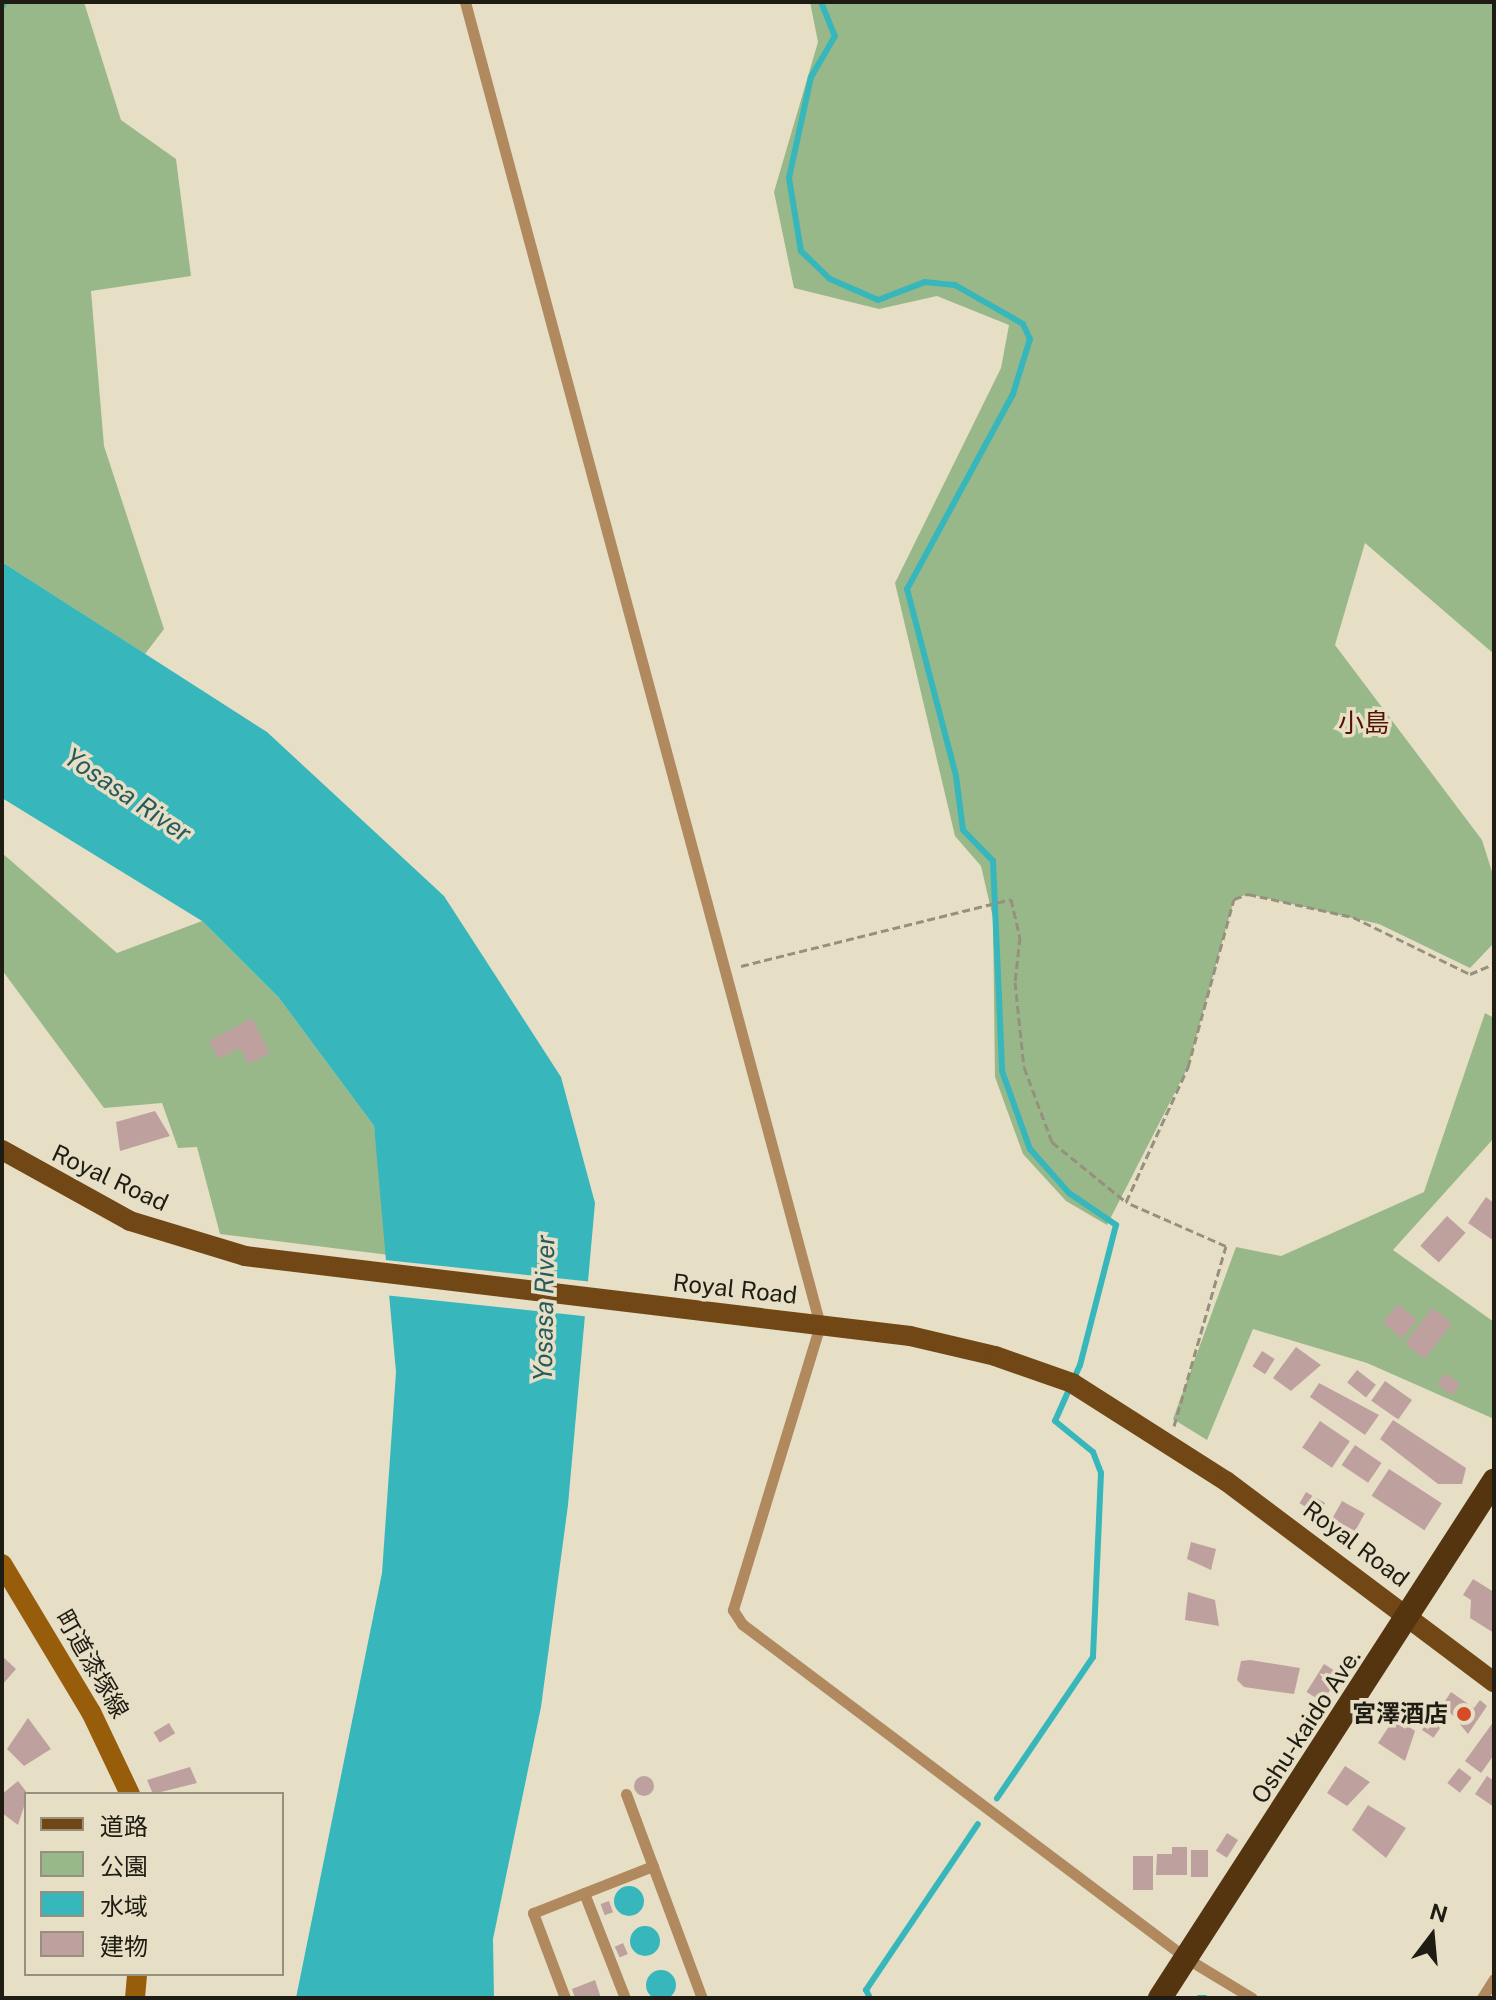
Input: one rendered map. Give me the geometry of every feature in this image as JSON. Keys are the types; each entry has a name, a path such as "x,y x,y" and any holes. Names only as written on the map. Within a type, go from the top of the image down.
{"highway":[{"name":"Oshu-kaido Ave.","path":"1160,1998 1409,1617 1494,1481"}],"main road":[{"name":"Royal Road","path":"2,1150 81,1199 158,1231 245,1256 366,1275 820,1325 995,1356 1072,1383 1169,1445 1409,1617 1494,1682"}],"street":[{"name":"町道漆塚線","path":"2,1564 91,1712 129,1792"},
{"path":"135,1998 137,1976"}],"lane":[{"path":"465,2 728,969 820,1325 733,1610 742,1624 1186,1958 1252,1998"},
{"path":"626,1794 702,1998"},
{"path":"565,1998 533,1913 653,1866"},
{"path":"584,1893 625,1998"},
{"path":"1482,1998 1494,1979"}],"path":[{"path":"1126,1202 1188,1067 1234,899 1248,894 1353,917 1470,974 1494,964"},
{"path":"728,969 1006,898 1020,937 1015,982 1024,1067 1052,1142 1126,1202 1226,1246 1169,1445"}],"green space":[{"path":"2,2 84,2 121,120 176,159 191,276 91,291 104,446 164,629 145,654 2,562"},
{"path":"810,2 1494,2 1494,654 1365,543 1335,645 1482,840 1494,878 1494,943 1470,968 1379,924 1248,894 1234,899 1188,1067 1107,1225 1066,1201 1023,1154 995,1077 993,918 981,866 955,836 895,583 1001,368 1009,325 937,296 879,309 794,288 774,192 818,42"},
{"path":"2,853 117,953 202,921 279,998 374,1126 389,1255 220,1234 197,1147 178,1148 162,1103 104,1108 2,970"},
{"path":"1485,1013 1494,1018 1494,1138 1393,1250 1494,1322 1494,1419 1367,1363 1253,1329 1207,1440 1173,1419 1236,1247 1281,1256 1424,1192"}],"water":[{"name":"Yosasa River","path":"2,562 267,732 444,896 561,1077 595,1203 568,1505 541,1707 493,1939 494,1998 296,1998 382,1573 396,1372 374,1126 279,998 202,921 2,798"},
{"path":"629,1886 640,1890 644,1901 640,1912 629,1916 618,1912 614,1901 618,1890"},
{"path":"645,1926 656,1930 660,1941 656,1952 645,1956 634,1952 630,1941 634,1930"},
{"path":"661,1970 672,1974 676,1985 672,1996 661,2000 650,1996 646,1985 650,1974"}],"pier":[{"path":"385,1260 589,1281 585,1316 381,1295"}],"building":[{"path":"252,1018 270,1053 248,1064 240,1048 218,1059 209,1041"},
{"path":"155,1111 170,1136 120,1151 116,1122"},
{"path":"1486,1197 1494,1203 1494,1241 1468,1223"},
{"path":"1447,1216 1466,1233 1439,1262 1420,1246"},
{"path":"1398,1304 1417,1320 1402,1338 1383,1322"},
{"path":"1432,1308 1452,1323 1425,1359 1405,1344"},
{"path":"1296,1347 1321,1365 1291,1391 1273,1378"},
{"path":"1262,1351 1275,1359 1265,1374 1252,1366"},
{"path":"1357,1370 1376,1385 1366,1397 1347,1383"},
{"path":"1445,1373 1460,1384 1452,1395 1437,1384"},
{"path":"1385,1381 1412,1400 1398,1420 1371,1401"},
{"path":"1319,1383 1379,1415 1365,1435 1310,1397"},
{"path":"1393,1420 1466,1468 1462,1484 1438,1484 1380,1439"},
{"path":"1320,1421 1350,1441 1332,1468 1302,1448"},
{"path":"1355,1445 1382,1463 1368,1483 1342,1465"},
{"path":"1389,1469 1442,1503 1424,1530 1372,1496"},
{"path":"1306,1492 1325,1503 1319,1514 1300,1503"},
{"path":"1342,1501 1365,1514 1355,1531 1332,1518"},
{"path":"1191,1542 1216,1549 1211,1570 1187,1559"},
{"path":"1473,1579 1494,1592 1494,1633 1470,1618 1471,1600 1463,1595"},
{"path":"1188,1592 1215,1600 1219,1626 1185,1620"},
{"path":"2,1656 16,1669 2,1685"},
{"path":"1241,1661 1300,1668 1294,1694 1244,1687 1237,1680"},
{"path":"1324,1664 1340,1674 1323,1702 1307,1692"},
{"path":"1451,1692 1474,1708 1480,1700 1487,1706 1468,1734 1443,1704"},
{"path":"1432,1715 1444,1723 1434,1738 1422,1730"},
{"path":"1395,1717 1415,1731 1405,1761 1378,1743"},
{"path":"28,1718 51,1749 24,1766 7,1749"},
{"path":"1494,1721 1494,1755 1481,1773 1465,1761"},
{"path":"169,1723 175,1733 160,1743 154,1732"},
{"path":"1345,1766 1370,1782 1347,1806 1327,1793"},
{"path":"190,1767 197,1783 152,1792 147,1780"},
{"path":"1459,1768 1472,1778 1460,1793 1447,1783"},
{"path":"644,1776 651,1779 654,1786 651,1793 644,1796 637,1793 634,1786 637,1779"},
{"path":"1487,1776 1494,1781 1494,1807 1475,1794"},
{"path":"18,1781 26,1792 18,1825 2,1813 2,1794"},
{"path":"1368,1805 1406,1828 1386,1858 1352,1830"},
{"path":"1227,1833 1238,1840 1227,1858 1216,1851"},
{"path":"1172,1847 1187,1847 1187,1875 1156,1875 1157,1854 1172,1854"},
{"path":"1191,1850 1208,1850 1208,1877 1191,1877"},
{"path":"1133,1856 1153,1856 1153,1890 1133,1890"},
{"path":"609,1901 613,1912 605,1915 601,1904"},
{"path":"623,1943 628,1954 620,1958 615,1947"},
{"path":"595,1980 601,1998 575,1998 572,1989"}],"waterway":[{"path":"2,7 5,2"},
{"path":"821,2 835,36 811,77 789,178 801,251 830,279 878,300 925,282 955,285 1023,324 1030,339 1013,394 907,589 956,776 963,830 993,861 1002,1071 1030,1149 1069,1193 1116,1225 1080,1365 1055,1421 1093,1452 1101,1473 1093,1657 997,1798"},
{"path":"870,1998 866,1990 978,1824"},
{"path":"1199,1998 1205,1998"}],"place":[{"name":"宮澤酒店","path":"1464,1714"}],"district":[{"name":"小島","path":"1364,723"}]}
